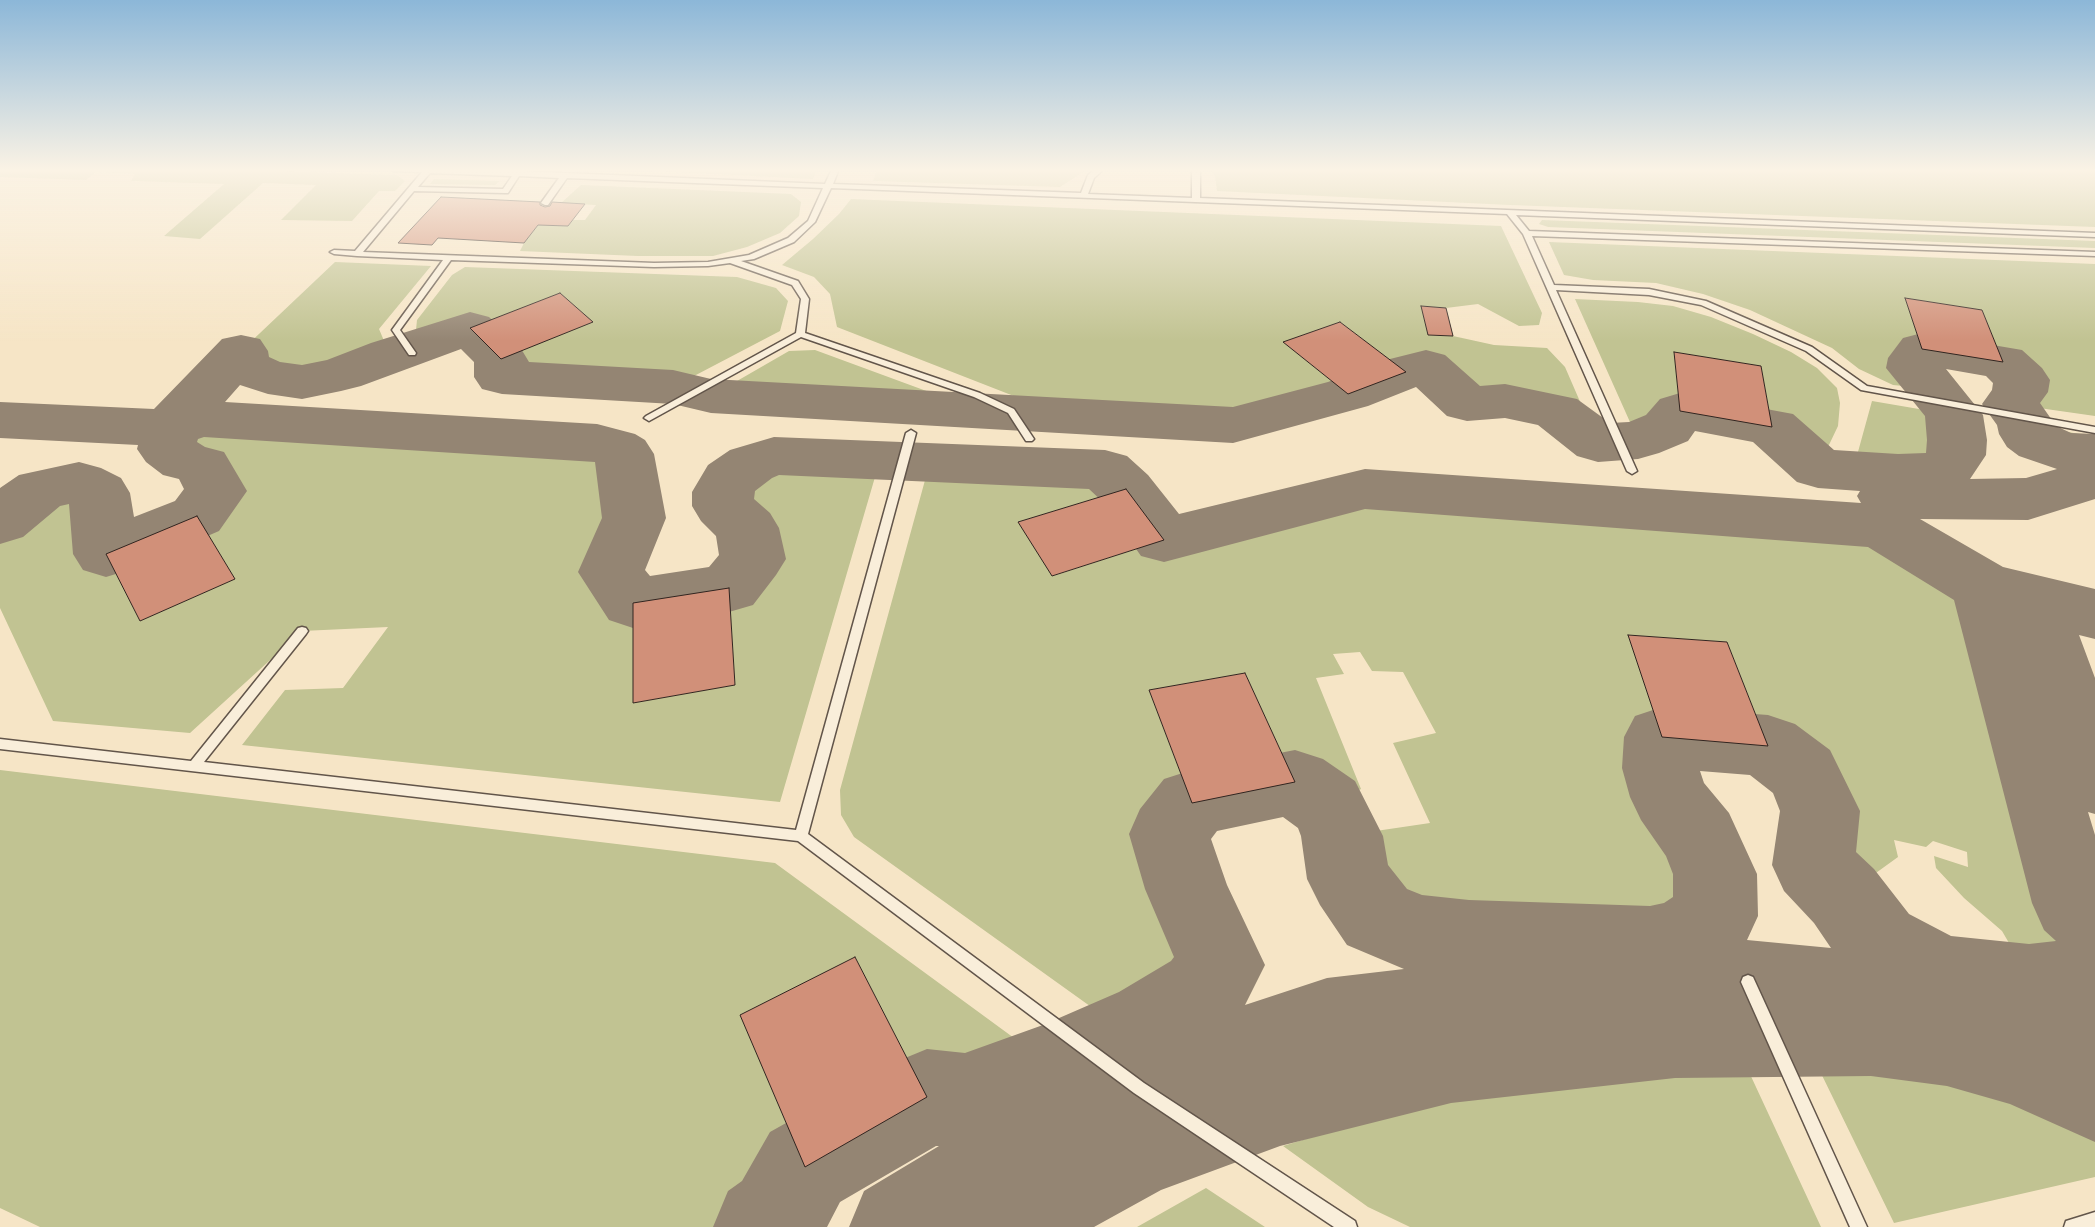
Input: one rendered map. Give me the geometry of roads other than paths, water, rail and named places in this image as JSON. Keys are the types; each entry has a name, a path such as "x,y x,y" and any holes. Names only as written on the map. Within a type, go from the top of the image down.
{"lane":[{"path":"357,254 380,226"},
{"path":"334,252 654,265 708,264 751,257 791,240 806,226"},
{"path":"1521,226 1527,233 1632,471"},
{"path":"1863,226 2095,235"},
{"path":"1527,233 2095,254"},
{"path":"412,353 396,330 449,257"},
{"path":"731,260 795,282 804,299 800,334"},
{"path":"1551,287 1650,292 1703,303 1809,349 1864,388 2095,430"},
{"path":"649,418 800,334 977,395 1011,411 1029,439"},
{"path":"801,836 910,433"},
{"path":"194,766 302,631"},
{"path":"0,744 801,836 1139,1088 1349,1227"},
{"path":"1748,982 1859,1227"},
{"path":"2072,1227 2095,1220"}]}
